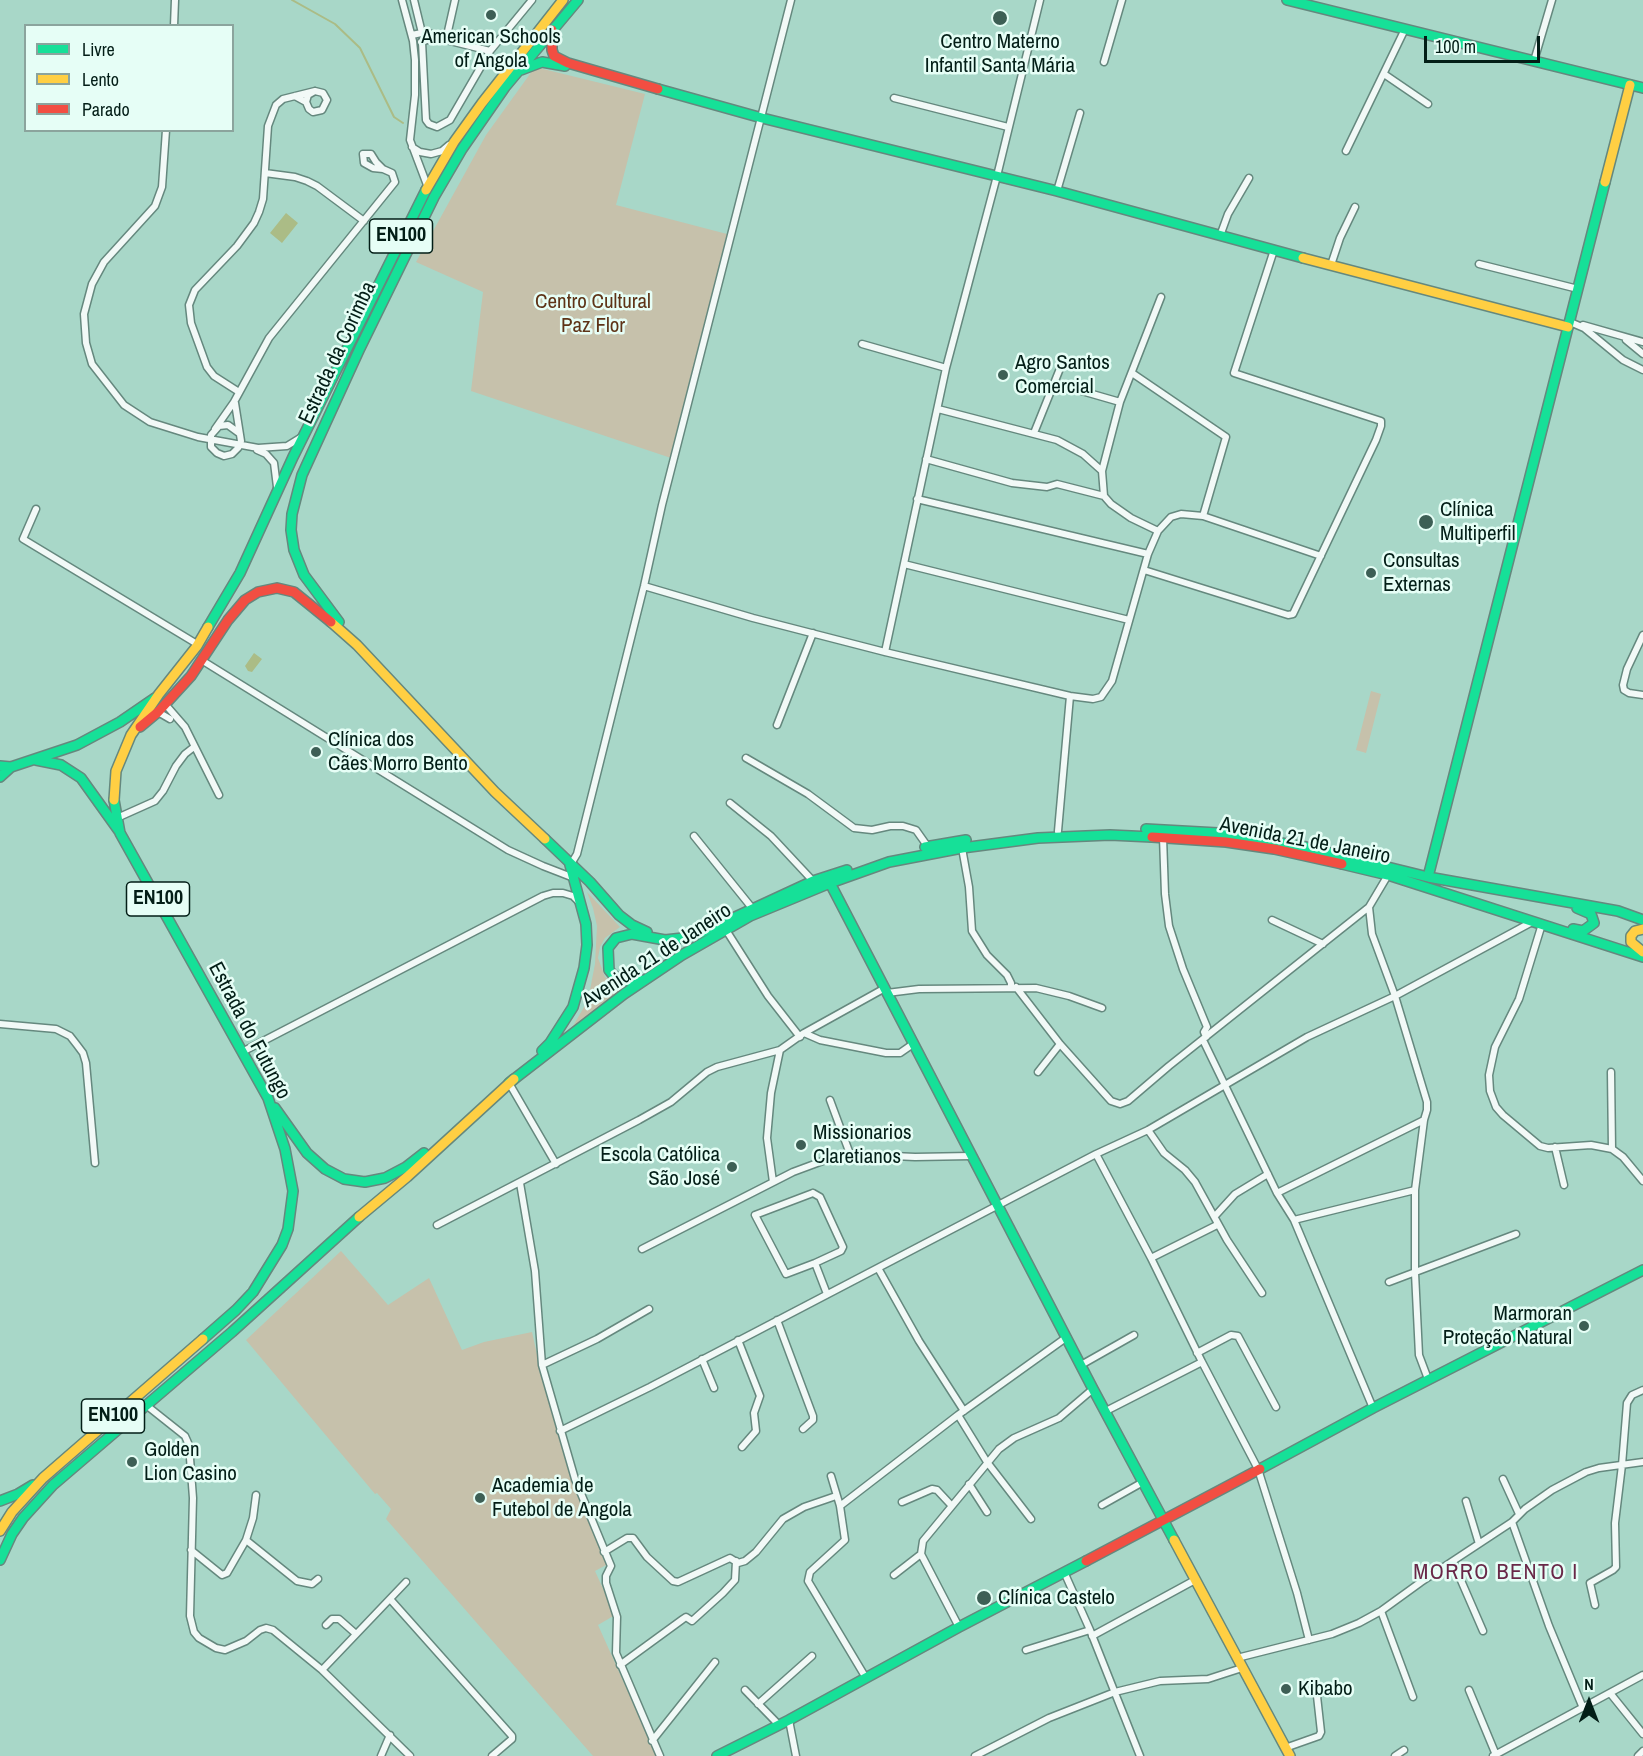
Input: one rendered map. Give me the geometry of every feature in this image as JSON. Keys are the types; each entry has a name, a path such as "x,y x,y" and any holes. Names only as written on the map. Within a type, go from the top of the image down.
{"main road":[{"name":"Estrada da Corimba","path":"277,495 349,342 428,186 454,142 500,78 563,0"},
{"name":"Estrada da Corimba","path":"357,645 313,590 297,561 291,531 297,491 360,348 434,197 477,127 516,72 578,0"},
{"path":"1287,0 1313,3 1405,29 1643,88"},
{"path":"552,30 554,56 559,60 576,65 762,118 1057,190 1220,236 1569,324"},
{"path":"516,72 542,62 566,66 576,65"},
{"path":"1428,877 1630,85"},
{"name":"Estrada do Futungo","path":"0,1531 12,1512 43,1478 236,1310 253,1292 275,1260 288,1229 293,1191 285,1149 268,1098 120,833 114,797 116,771 131,735 198,644 240,573 277,495"},
{"name":"Estrada do Futungo","path":"131,735 158,712 203,661 219,632 238,607 250,596 269,589 285,589 300,596 357,645 495,792 590,882 619,915 632,925 650,933 680,938"},
{"path":"0,766 11,767 34,760 96,736 120,723 159,694"},
{"path":"34,760 62,765 81,778 120,833"},
{"path":"0,777 11,767"},
{"name":"Avenida 21 de Janeiro","path":"680,938 692,937 707,931 813,881 928,846 1058,831 1131,829 1218,833 1272,841 1340,854 1457,883 1618,911 1643,920"},
{"name":"Avenida 21 de Janeiro","path":"510,1083 624,994 682,955 750,916 889,862 962,848 1038,838 1110,835 1163,837 1226,842 1274,849 1388,875 1643,957"},
{"name":"Estrada do Futungo","path":"0,1560 12,1534 23,1518 53,1485 232,1332 355,1220 407,1177 510,1083 550,1043 573,1007 584,968 587,945 582,905 570,865"},
{"path":"1448,894 1578,930 1588,930 1594,923 1594,919 1587,911 1569,904 1457,883"},
{"path":"830,884 1066,1337 1288,1752"},
{"path":"1643,928 1635,931 1631,936 1631,942 1643,952"},
{"path":"680,938 665,940 632,934 623,935 608,948 606,960 613,975 624,981 632,982 641,980 682,955"},
{"path":"268,1098 301,1146 319,1164 338,1176 358,1181 375,1180 396,1173 466,1122"},
{"path":"721,1755 959,1627 1164,1522 1258,1469 1428,1379 1643,1270"},
{"path":"0,1501 18,1494 43,1478"}],"street":[{"path":"174,24 176,0"},
{"path":"402,0 412,35 416,79 410,134 412,147 428,186"},
{"path":"414,0 423,33"},
{"path":"446,40 455,0"},
{"path":"422,42 426,120 437,127 450,120 490,51 532,0"},
{"path":"570,865 577,854 665,494 791,0"},
{"path":"885,652 916,499 946,368 997,176 1040,0"},
{"path":"1104,62 1122,0"},
{"path":"1534,61 1552,0"},
{"path":"1346,151 1405,29"},
{"path":"412,35 435,34 446,40"},
{"path":"413,44 431,39 446,40 490,51"},
{"path":"1384,74 1428,104"},
{"path":"239,392 223,383 207,367 191,323 189,305 195,290 237,246 254,223 263,199 269,117 276,105 283,99 295,96 315,91 323,93 327,100 322,110 313,112 306,102 295,96"},
{"path":"306,102 308,95 315,91"},
{"path":"894,98 1008,128"},
{"path":"1057,190 1080,113"},
{"path":"166,132 162,187 155,206 104,262 92,284 84,314 86,343 92,364 124,405 150,422 210,440 251,447 286,446 305,434"},
{"path":"412,147 420,152 431,154 442,151 454,142"},
{"path":"234,402 240,445 236,452 224,456 213,450 210,440 215,429 234,402 269,338 395,182 392,173 384,169"},
{"path":"265,173 296,177 307,181 364,221"},
{"path":"1220,236 1228,214 1250,178"},
{"path":"1331,265 1340,238 1355,207"},
{"path":"1144,570 1290,615 1295,612 1376,440 1382,422 1234,373 1274,250"},
{"path":"1479,264 1578,289"},
{"path":"1104,496 1102,471 1120,402 1161,297"},
{"path":"1569,324 1643,342"},
{"path":"1569,324 1584,328 1623,360 1642,372"},
{"path":"1614,334 1643,354"},
{"path":"861,344 946,368"},
{"path":"1034,433 1061,366"},
{"path":"1132,373 1226,437 1203,516"},
{"path":"1054,383 1120,402"},
{"path":"938,409 1057,440 1083,454 1102,471"},
{"path":"215,429 228,425 238,432"},
{"path":"251,447 266,454 274,462 277,495"},
{"path":"926,459 1005,482 1047,487 1057,484 1104,496 1131,518 1158,531"},
{"path":"916,499 1148,554"},
{"path":"36,509 23,539 198,644"},
{"path":"644,586 753,618 885,652 1070,696 1093,699 1101,697 1112,681 1148,554 1158,531 1171,517 1180,514 1203,516 1321,556"},
{"path":"904,564 1129,620"},
{"path":"777,725 813,633"},
{"path":"1643,635 1627,669 1623,685 1624,690 1629,693 1643,695"},
{"path":"203,661 508,850 575,878"},
{"path":"1058,831 1070,696"},
{"path":"165,704 184,727 219,795"},
{"path":"158,712 184,727"},
{"path":"117,819 155,801 185,754 194,747"},
{"path":"746,758 808,794 854,828 872,830 903,826 916,830 928,846"},
{"path":"730,802 771,836 813,881"},
{"path":"694,836 752,908"},
{"path":"1163,837 1165,894 1169,926 1183,969 1206,1024 1205,1038 1225,1086 1277,1193 1294,1220 1373,1408"},
{"path":"962,848 970,893 972,931 987,955 1007,975 1013,987 1060,1044 1111,1101 1120,1104 1128,1101 1369,908 1388,875"},
{"path":"242,1052 543,896 553,892 563,892 573,896 582,905"},
{"path":"1369,908 1372,933 1395,996 1427,1102 1415,1190 1415,1273 1419,1355 1428,1379"},
{"path":"1272,920 1323,944"},
{"path":"560,1431 650,1387 1096,1154 1149,1130 1307,1037 1395,996 1537,923"},
{"path":"1537,923 1519,999 1495,1047 1489,1075 1490,1091 1496,1107 1540,1146 1591,1145 1612,1149 1623,1157 1643,1181"},
{"path":"726,930 768,996 802,1035 893,1054 900,1053 913,1044"},
{"path":"437,1225 671,1102 706,1072 780,1050 802,1035 886,990 1036,988 1102,1008"},
{"path":"0,1024 56,1029 70,1036 77,1044 86,1063 95,1163"},
{"path":"1038,1072 1060,1044"},
{"path":"773,1182 767,1138 771,1093 780,1050"},
{"path":"1611,1072 1612,1149"},
{"path":"510,1083 556,1164"},
{"path":"830,1100 850,1154"},
{"path":"1277,1193 1424,1120"},
{"path":"1149,1130 1164,1154 1185,1170 1195,1182 1218,1224 1262,1293"},
{"path":"1554,1147 1564,1185"},
{"path":"642,1249 811,1165 850,1154 915,1157 971,1156"},
{"path":"1096,1154 1258,1469 1297,1593 1309,1640"},
{"path":"1215,1216 1234,1194 1268,1174"},
{"path":"520,1183 535,1271 542,1365 575,1479 611,1566 606,1582 618,1617 616,1653 660,1756"},
{"path":"1294,1220 1415,1190"},
{"path":"816,1193 843,1247 841,1251 815,1263 784,1274 756,1214 816,1193"},
{"path":"1151,1258 1218,1224"},
{"path":"1389,1282 1516,1234"},
{"path":"815,1263 827,1294"},
{"path":"878,1268 987,1462 1031,1519"},
{"path":"542,1365 597,1339 650,1309"},
{"path":"777,1320 813,1416 813,1420 803,1429"},
{"path":"1081,1365 1134,1335"},
{"path":"1197,1353 1231,1335 1238,1336 1276,1407"},
{"path":"840,1506 961,1413 1066,1337"},
{"path":"738,1340 760,1396 754,1413 756,1431 742,1447"},
{"path":"702,1359 714,1388"},
{"path":"1106,1411 1202,1362"},
{"path":"959,1627 921,1554 923,1541 999,1449 1014,1438 1059,1418 1094,1389"},
{"path":"1595,1605 1590,1583 1616,1567 1615,1523 1629,1397 1643,1390"},
{"path":"146,1405 185,1436 189,1445 193,1498 190,1616 194,1632 199,1638 216,1648 225,1650 240,1644 260,1630 266,1628 273,1630 322,1670 410,1756"},
{"path":"1237,1658 1309,1640 1359,1623 1381,1611 1512,1522 1552,1490 1599,1468 1643,1461"},
{"path":"831,1476 840,1506 845,1540 810,1572 808,1581 866,1678"},
{"path":"1503,1479 1519,1515"},
{"path":"1102,1505 1143,1482"},
{"path":"969,1484 987,1512"},
{"path":"902,1502 932,1489 937,1490 951,1505"},
{"path":"191,1550 224,1575 227,1573 246,1540 253,1518 256,1495"},
{"path":"604,1552 627,1538 633,1538 647,1557 675,1582 730,1558 742,1562 756,1552 777,1524 788,1515 836,1496"},
{"path":"1466,1501 1479,1544"},
{"path":"1512,1522 1553,1636 1583,1708"},
{"path":"246,1540 297,1581 312,1584 318,1579"},
{"path":"894,1575 921,1554"},
{"path":"620,1665 686,1617 692,1620 723,1593 735,1580 736,1561"},
{"path":"1453,1562 1483,1631"},
{"path":"1065,1574 1140,1756"},
{"path":"1026,1650 1091,1633 1195,1580"},
{"path":"322,1670 406,1582"},
{"path":"390,1599 512,1736 512,1739 492,1756"},
{"path":"1381,1611 1413,1696"},
{"path":"326,1625 332,1619 339,1619 356,1634"},
{"path":"758,1704 812,1656"},
{"path":"652,1741 715,1662"},
{"path":"975,1756 1049,1718 1115,1692 1160,1681 1208,1679 1242,1668"},
{"path":"1469,1690 1495,1755 1643,1675"},
{"path":"745,1690 779,1725"},
{"path":"1610,1693 1643,1734"},
{"path":"1288,1752 1319,1736 1321,1732 1317,1696"},
{"path":"789,1720 796,1756"},
{"path":"381,1756 390,1735"},
{"path":"1395,1756 1404,1750"},
{"path":"1638,1756 1643,1751"}],"green space":[{"name":"Centro Cultural Paz Flor","path":"535,67 645,94 616,205 727,234 671,458 471,391 483,292 416,262 486,135"},
{"path":"1371,691 1381,694 1366,753 1356,750"},
{"path":"587,892 620,927 605,938 598,958 605,977 624,990 569,1033 588,1000 595,964 597,926"},
{"name":"Academia de Futebol de Angola","path":"341,1251 388,1305 429,1278 462,1350 484,1342 532,1332 544,1386 574,1486 608,1564 595,1571 615,1615 598,1625 657,1756 593,1756 386,1519 391,1509 377,1493 375,1494 246,1340"}],"shaded area":[{"path":"286,213 298,223 282,243 270,233"},
{"path":"254,653 262,659 252,672 248,671 245,666"}],"waterway":[{"path":"292,0 335,24 360,48 394,117 403,123"}],"traffic: fast":[{"path":"339,622 304,575 294,550 291,530 292,514 302,475 360,348 434,197 462,149 505,87 578,0"},
{"path":"1287,0 1643,88"},
{"path":"521,70 542,62 565,66"},
{"path":"658,89 762,118 1057,191 1303,258"},
{"path":"1428,877 1605,182"},
{"path":"208,627 240,573 293,457 426,190"},
{"path":"0,766 11,767 77,745 120,722 155,698"},
{"path":"36,760 61,765 81,778 119,831"},
{"path":"0,777 11,767"},
{"path":"114,800 120,833 268,1098 285,1149 293,1191 288,1229 282,1245 253,1292 203,1339"},
{"path":"1146,829 1218,833 1306,847 1428,877 1618,911 1643,920"},
{"path":"509,1083 624,994 682,955 750,916 830,883 889,862 962,848 1038,838 1110,835 1152,837"},
{"path":"545,839 590,882 619,915 632,925 647,932"},
{"path":"925,847 966,840"},
{"path":"1342,864 1388,875 1643,957"},
{"path":"542,1051 550,1043 573,1007 584,968 587,945 586,924 570,865"},
{"path":"641,980 624,981 609,970 608,948 616,938 632,934 665,940 692,937 813,881 847,870"},
{"path":"830,883 1174,1540"},
{"path":"1573,929 1583,931 1594,923 1591,914 1577,908"},
{"path":"275,1108 307,1153 325,1169 344,1179 365,1182 385,1178 406,1167 424,1153"},
{"path":"0,1560 12,1534 23,1518 53,1485 232,1332 359,1217"},
{"path":"1260,1469 1373,1408 1643,1270"},
{"path":"0,1501 33,1485"},
{"path":"717,1756 789,1720 1086,1561"}],"traffic: slow":[{"path":"426,190 454,142 482,103 563,0"},
{"path":"1605,182 1630,85"},
{"path":"1303,258 1568,327"},
{"path":"331,622 357,645 495,792 545,839"},
{"path":"114,800 116,771 131,735 159,694 197,646 208,627"},
{"path":"1643,929 1635,931 1631,936 1631,942 1643,952"},
{"path":"359,1217 407,1177 514,1079"},
{"path":"0,1531 12,1512 43,1478 203,1339"},
{"path":"1174,1540 1290,1756"}],"traffic: jam":[{"path":"552,30 554,56 568,63 658,89"},
{"path":"140,727 158,712 191,676 228,620 245,600 258,592 277,588 294,592 331,622"},
{"path":"1152,837 1226,842 1274,849 1342,864"},
{"path":"1086,1561 1260,1469"}],"place":[{"name":"American Schools of Angola","path":"491,15"},
{"name":"Centro Materno Infantil Santa Mária","path":"1000,18"},
{"name":"Agro Santos Comercial","path":"1003,375"},
{"name":"Clínica Multiperfil","path":"1426,522"},
{"name":"Consultas Externas","path":"1371,573"},
{"name":"Clínica dos Cães Morro Bento","path":"316,752"},
{"name":"Missionarios Claretianos","path":"801,1145"},
{"name":"Escola Católica São José","path":"732,1167"},
{"name":"Marmoran Proteção Natural","path":"1584,1326"},
{"name":"Golden Lion Casino","path":"132,1462"},
{"name":"Academia de Futebol de Angola","path":"480,1498"},
{"name":"Clínica Castelo","path":"984,1598"},
{"name":"Kibabo","path":"1286,1689"}],"district":[{"name":"MORRO BENTO I","path":"1496,1573"}]}
